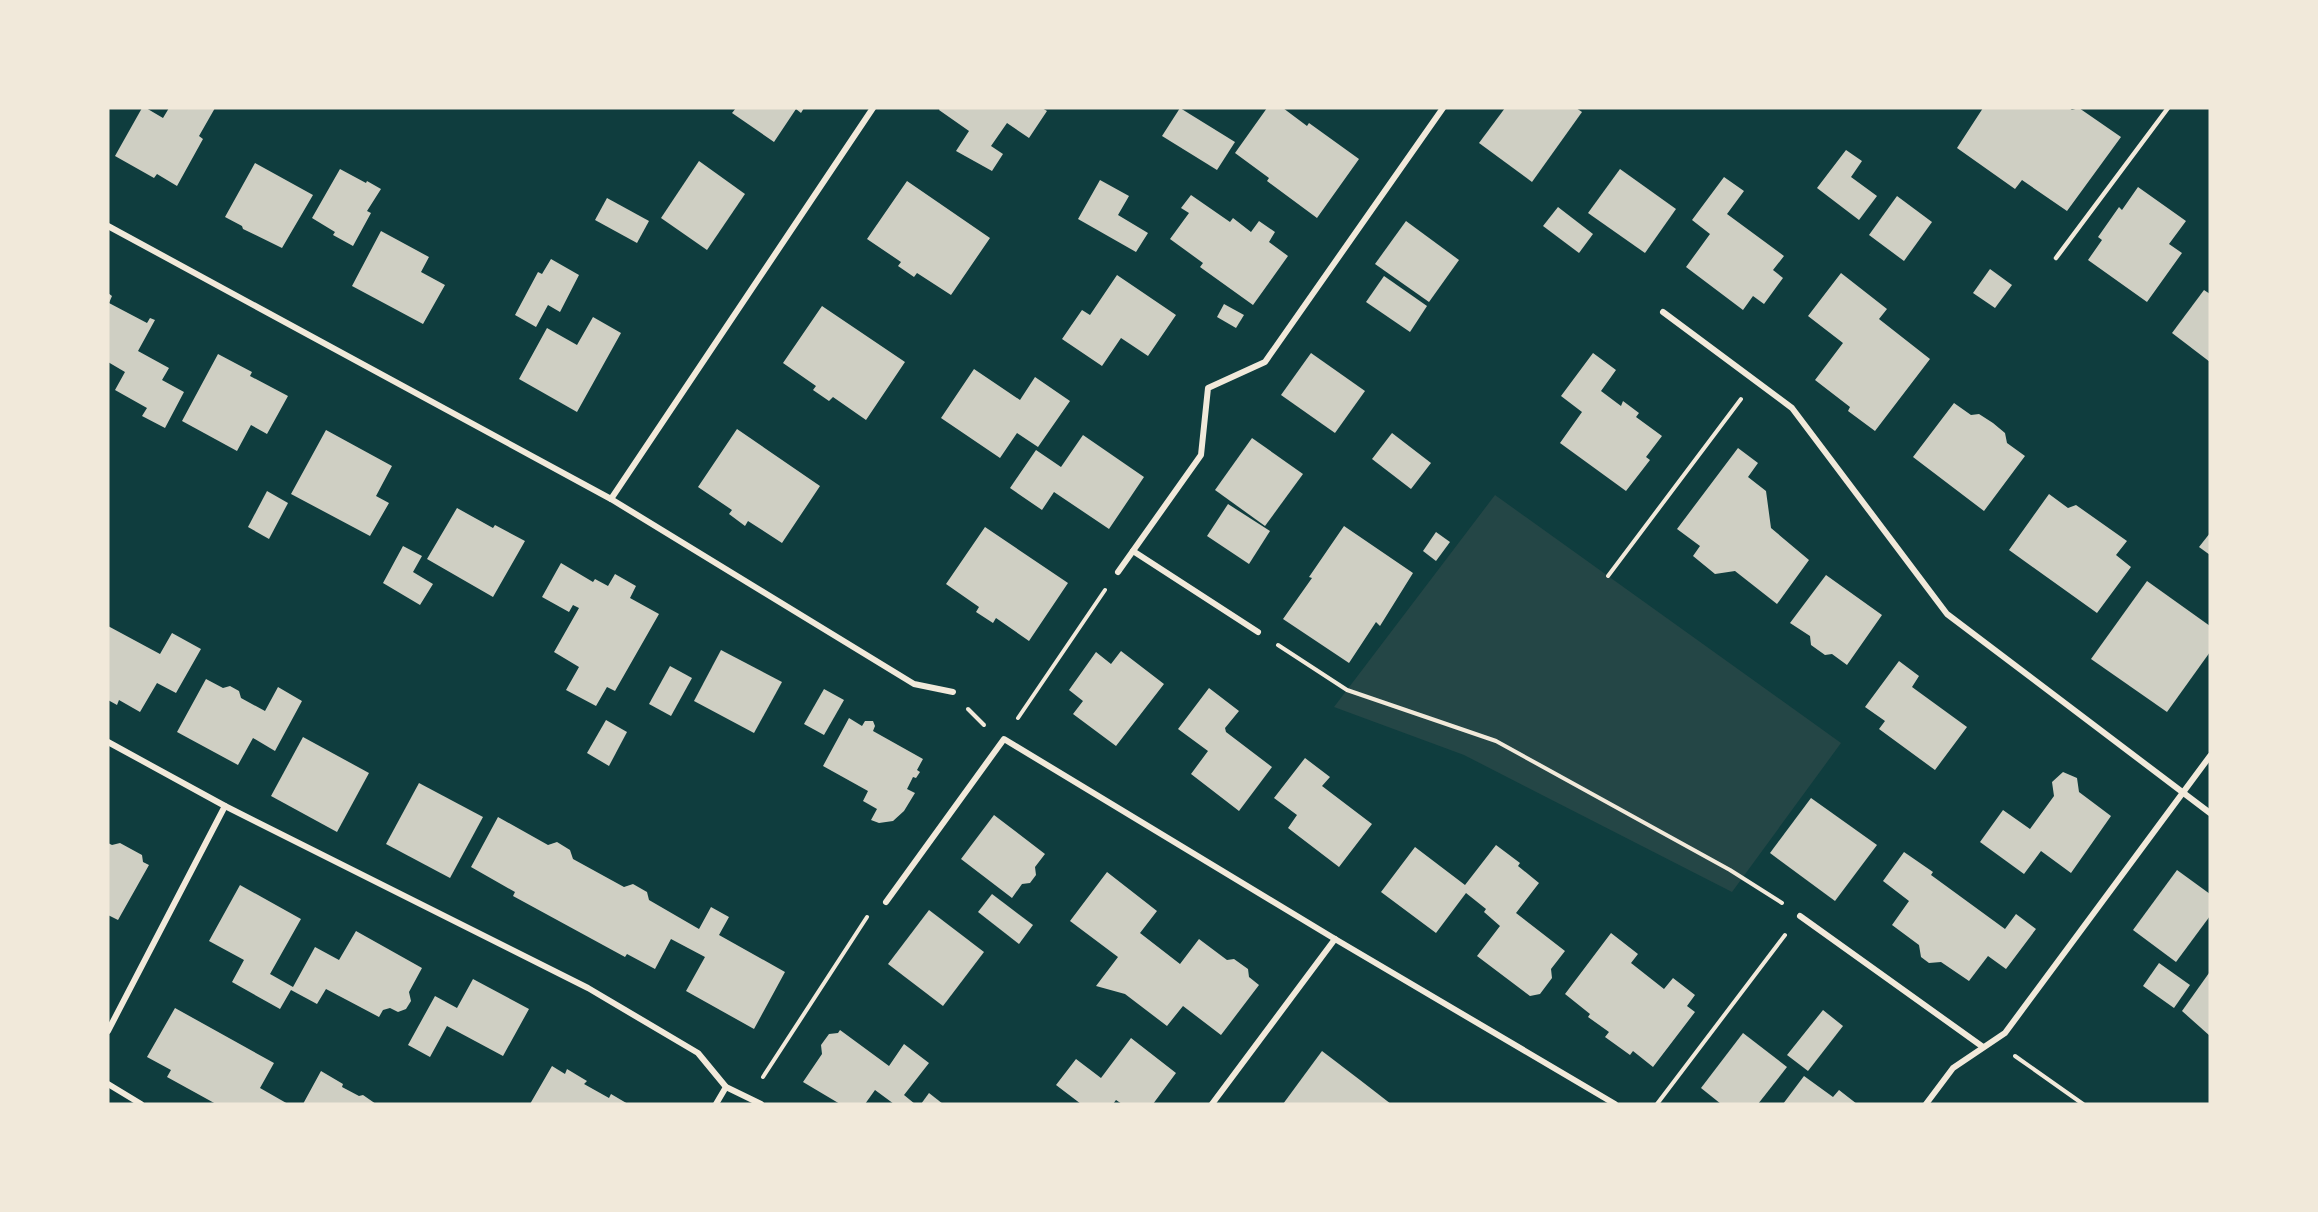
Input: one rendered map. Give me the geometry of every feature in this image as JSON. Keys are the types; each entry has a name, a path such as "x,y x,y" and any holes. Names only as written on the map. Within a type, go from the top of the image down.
{"street":[{"path":"611,499 873,108"},
{"path":"1118,572 1201,455 1208,388 1265,362 1443,108"},
{"path":"108,226 611,499 914,684 953,692"},
{"path":"1663,312 1792,408 1947,614 2210,813"},
{"path":"1133,551 1258,632"},
{"path":"886,902 1004,739 1335,939 1615,1104"},
{"path":"108,742 225,806 588,988 698,1053 726,1087 761,1104"},
{"path":"1926,1104 1953,1068 2005,1033 2210,756"},
{"path":"108,1031 225,806"},
{"path":"1800,916 1983,1047"},
{"path":"1212,1104 1335,939"},
{"path":"108,1084 141,1104"},
{"path":"716,1104 726,1087"}],"lane":[{"path":"2056,258 2168,108"}],"path":[{"path":"1608,576 1755,380"},
{"path":"953,692 987,728 1004,739 1118,572"},
{"path":"1258,632 1347,690 1496,741 1730,870 1800,916 1657,1104"},
{"path":"750,1098 865,918 886,902"},
{"path":"1983,1047 2013,1055 2083,1104"}],"shaded area":[{"path":"1495,495 1841,743 1732,892 1464,755 1334,707"}],"building":[{"path":"142,108 163,118 169,108 215,108 199,136 203,139 177,186 157,174 154,178 115,156"},
{"path":"736,108 804,108 801,113 796,109 774,142 732,113"},
{"path":"940,108 1042,108 1047,111 1029,138 1007,123 991,146 1003,154 992,171 956,151 969,131 939,110"},
{"path":"1180,108 1235,142 1217,170 1162,136"},
{"path":"1267,108 1283,108 1307,126 1309,123 1359,159 1317,218 1267,181 1269,178 1235,153"},
{"path":"1505,108 1576,108 1582,112 1532,182 1479,143"},
{"path":"1983,108 2069,108 2072,110 2079,108 2121,137 2067,211 2022,180 2015,189 1957,148"},
{"path":"1846,150 1862,161 1851,177 1877,196 1859,220 1817,188"},
{"path":"699,161 745,194 707,250 661,218"},
{"path":"255,163 313,195 282,248 243,229 242,226 225,217"},
{"path":"340,169 381,189 367,211 371,213 353,246 333,235 335,232 312,218"},
{"path":"1620,169 1676,209 1645,253 1588,213"},
{"path":"1724,177 1744,191 1727,214 1784,256 1773,270 1783,278 1764,304 1753,296 1743,310 1686,267 1710,234 1692,220"},
{"path":"1100,180 1129,196 1118,215 1148,233 1136,252 1078,219"},
{"path":"907,181 990,238 951,295 917,273 914,277 898,266 901,262 867,239"},
{"path":"2138,187 2186,221 2169,244 2182,253 2147,302 2088,260 2102,240 2098,237 2119,207 2122,210"},
{"path":"1191,195 1230,222 1233,218 1251,232 1259,221 1275,232 1269,242 1288,256 1253,305 1200,267 1203,263 1170,239 1189,213 1181,208"},
{"path":"1897,196 1932,222 1904,261 1869,235"},
{"path":"607,198 649,221 637,243 595,220"},
{"path":"1558,207 1593,234 1579,253 1543,226"},
{"path":"1406,221 1459,260 1429,302 1375,264"},
{"path":"381,231 429,257 421,272 445,285 423,324 352,286"},
{"path":"551,259 579,275 560,312 548,305 536,327 515,315 538,272 542,274"},
{"path":"1990,269 2012,285 1995,308 1973,293"},
{"path":"1841,273 1887,309 1879,319 1930,359 1875,431 1848,411 1850,407 1815,380 1843,343 1808,316"},
{"path":"1117,275 1176,315 1148,356 1121,338 1102,366 1062,339 1082,310 1090,315"},
{"path":"1384,276 1427,306 1410,332 1366,302"},
{"path":"2204,290 2210,294 2210,362 2172,333"},
{"path":"108,293 112,296 109,303 147,323 150,318 155,320 138,351 169,368 162,380 184,392 165,428 142,416 147,408 115,390 125,372 108,362"},
{"path":"1224,304 1244,315 1236,328 1217,317"},
{"path":"822,306 905,362 866,420 833,397 829,401 813,390 816,386 783,363"},
{"path":"593,317 621,333 577,412 519,379 547,328 577,345"},
{"path":"1311,353 1365,391 1335,433 1281,395"},
{"path":"1593,353 1616,370 1601,391 1621,406 1623,401 1639,413 1636,417 1662,436 1646,457 1650,460 1626,491 1560,443 1582,412 1561,396"},
{"path":"218,354 252,372 250,376 288,396 267,434 251,425 237,451 182,421"},
{"path":"974,369 1020,400 1035,377 1070,401 1038,447 1017,433 1000,458 941,418"},
{"path":"1954,403 1971,415 1979,414 1993,423 2005,433 2007,443 2025,456 1984,511 1913,457"},
{"path":"737,429 820,486 782,543 748,521 745,526 729,514 732,510 698,487"},
{"path":"326,430 392,466 376,496 389,503 370,536 291,494"},
{"path":"1392,433 1431,463 1411,489 1372,459"},
{"path":"1083,435 1144,477 1109,529 1054,492 1042,510 1010,488 1036,450 1061,467"},
{"path":"1252,438 1303,474 1265,526 1215,490"},
{"path":"1738,448 1758,463 1748,477 1766,491 1771,528 1809,560 1777,604 1735,571 1715,574 1693,556 1700,546 1677,529"},
{"path":"267,491 288,503 269,539 248,527"},
{"path":"2049,494 2068,508 2076,505 2127,541 2116,555 2131,567 2097,613 2009,550"},
{"path":"1228,504 1270,531 1249,564 1207,536"},
{"path":"457,508 493,528 495,525 525,541 493,597 427,559"},
{"path":"1344,526 1413,573 1380,626 1376,622 1349,663 1283,619"},
{"path":"985,527 1068,583 1029,641 996,618 993,623 976,612 979,607 946,584"},
{"path":"1436,532 1450,542 1436,561 1423,551"},
{"path":"2210,533 2210,555 2199,547"},
{"path":"403,546 422,556 413,572 433,584 420,605 383,583"},
{"path":"561,563 593,582 595,579 608,586 615,574 636,586 630,598 659,614 615,691 607,687 596,706 566,690 579,667 554,652 579,608 573,605 569,612 542,597"},
{"path":"1826,575 1882,615 1847,665 1832,654 1825,655 1811,645 1810,636 1790,623"},
{"path":"2147,581 2210,626 2210,652 2167,712 2091,659"},
{"path":"108,626 160,654 172,633 201,649 176,693 157,683 140,712 119,700 117,705 108,700"},
{"path":"721,650 782,682 754,733 694,701"},
{"path":"1121,651 1164,684 1116,746 1073,714 1083,701 1069,690 1096,652 1111,664"},
{"path":"1899,661 1919,676 1912,687 1967,727 1935,770 1879,729 1885,721 1865,707"},
{"path":"670,666 692,678 671,716 649,704"},
{"path":"206,679 223,688 230,686 239,691 241,698 265,711 278,687 302,701 275,751 253,738 238,765 177,732"},
{"path":"1209,688 1239,711 1225,728 1226,732 1272,767 1239,811 1191,774 1208,751 1178,729"},
{"path":"824,689 844,700 824,735 804,724"},
{"path":"849,718 862,726 865,721 873,721 875,726 873,731 923,759 917,770 920,772 916,778 913,777 907,789 915,793 904,811 893,821 879,823 871,820 877,809 863,801 868,791 823,766"},
{"path":"606,720 627,732 609,766 587,753"},
{"path":"303,737 369,773 337,832 271,796"},
{"path":"1305,758 1330,777 1322,786 1372,824 1339,867 1288,828 1297,815 1274,798"},
{"path":"2063,772 2077,778 2079,792 2111,816 2071,873 2041,851 2024,874 1980,842 2003,810 2030,829 2054,796 2052,782"},
{"path":"419,783 483,817 450,878 386,844"},
{"path":"1811,798 1877,845 1835,901 1770,853"},
{"path":"994,815 1045,854 1035,867 1036,875 1030,883 1022,884 1012,898 961,859"},
{"path":"498,817 548,845 557,842 570,850 573,859 624,887 633,884 647,892 649,900 699,929 711,907 729,917 719,935 785,972 754,1029 686,991 705,957 671,939 655,969 627,954 625,957 513,896 515,892 471,867"},
{"path":"108,843 112,845 120,843 142,855 143,862 149,865 118,920 108,915"},
{"path":"1496,845 1520,863 1518,866 1539,883 1516,913 1565,951 1551,969 1552,978 1540,994 1530,996 1477,956 1500,926 1484,912 1486,909 1466,893 1436,933 1381,892 1415,847 1465,885"},
{"path":"1904,852 1933,872 1931,875 2005,929 2016,914 2036,929 2006,969 1988,956 1969,981 1941,962 1929,963 1921,957 1919,945 1892,925 1909,901 1883,881"},
{"path":"2177,870 2210,894 2210,916 2176,962 2133,930"},
{"path":"1107,872 1157,911 1140,933 1180,964 1199,939 1227,960 1234,959 1248,969 1249,977 1259,985 1221,1035 1183,1006 1167,1026 1125,994 1096,986 1118,957 1070,921"},
{"path":"240,885 301,919 270,974 293,987 315,947 339,960 356,931 422,968 409,992 411,1001 406,1009 398,1012 390,1008 383,1010 379,1017 326,989 317,1004 291,990 280,1009 232,982 244,960 209,941"},
{"path":"992,894 1033,925 1019,944 978,912"},
{"path":"929,910 984,952 943,1006 888,964"},
{"path":"1611,933 1638,954 1631,963 1664,989 1673,978 1695,995 1687,1006 1695,1012 1653,1067 1633,1051 1630,1055 1605,1037 1609,1032 1588,1017 1590,1014 1565,994"},
{"path":"2159,963 2190,985 2174,1008 2143,986"},
{"path":"2210,974 2210,1036 2182,1011"},
{"path":"473,979 529,1009 503,1056 447,1026 430,1057 408,1045 435,996 457,1008"},
{"path":"175,1008 274,1063 260,1088 288,1104 216,1104 167,1077 171,1070 147,1057"},
{"path":"1823,1010 1843,1026 1808,1071 1787,1055"},
{"path":"840,1030 889,1066 904,1044 929,1063 904,1095 915,1104 894,1104 875,1090 865,1104 840,1104 803,1082 822,1054 821,1045 829,1034 838,1033"},
{"path":"1743,1033 1787,1067 1758,1104 1721,1104 1701,1088"},
{"path":"1131,1038 1176,1073 1153,1104 1122,1104 1116,1100 1113,1104 1081,1104 1056,1085 1076,1059 1101,1078"},
{"path":"1322,1051 1360,1080 1391,1104 1283,1104"},
{"path":"552,1066 565,1074 567,1069 587,1081 584,1084 609,1098 611,1094 628,1104 530,1104"},
{"path":"321,1071 343,1084 342,1087 359,1096 363,1095 376,1104 303,1104"},
{"path":"1804,1076 1833,1097 1839,1090 1857,1104 1783,1104"},
{"path":"929,1093 943,1104 921,1104"}]}
